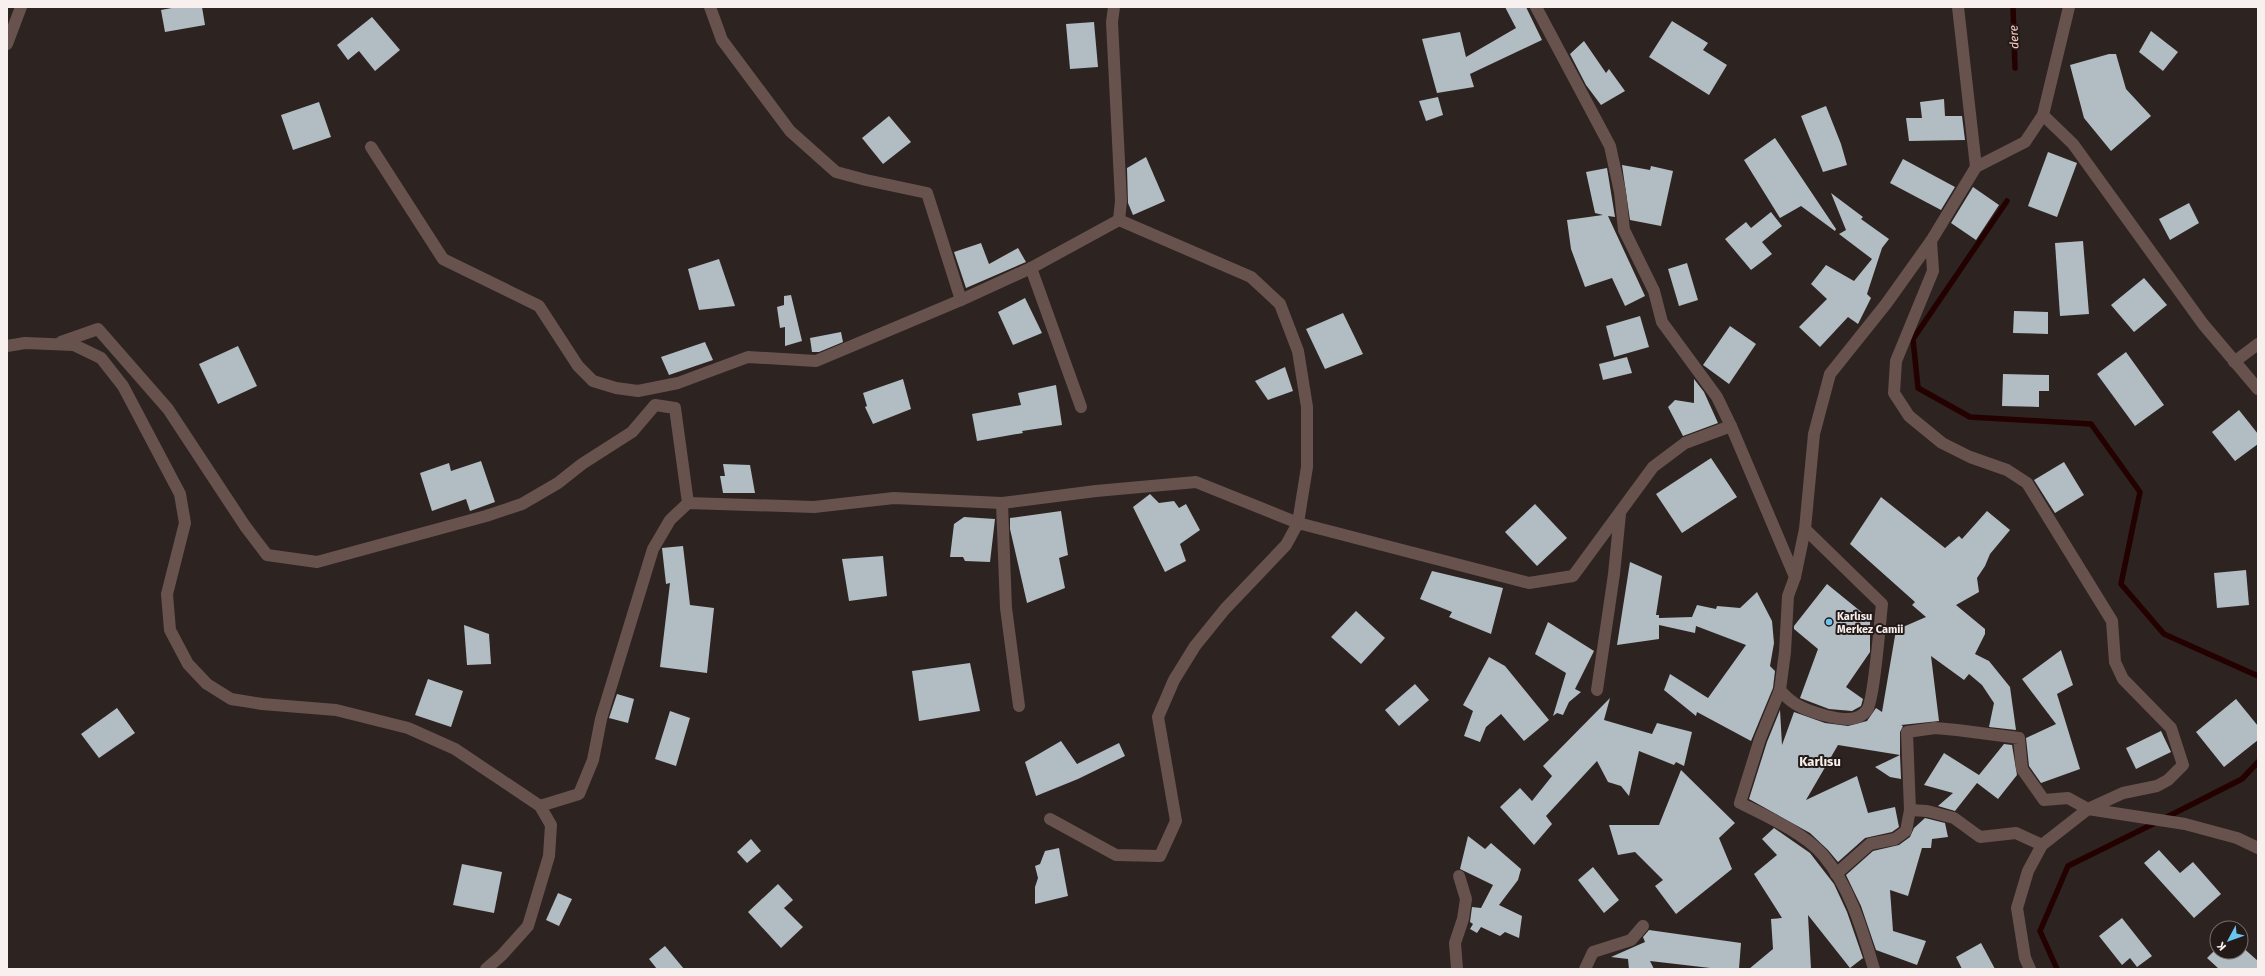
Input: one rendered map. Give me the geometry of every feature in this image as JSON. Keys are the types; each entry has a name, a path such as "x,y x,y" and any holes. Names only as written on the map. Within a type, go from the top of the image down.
{"street":[{"path":"7,44 21,7"},
{"path":"710,7 722,40 790,131 836,172 927,193 962,300"},
{"path":"1114,7 1112,22 1121,201 1119,220"},
{"path":"1536,7 1610,146 1620,192 1624,230 1654,291 1662,322 1717,397 1795,577"},
{"path":"1958,7 1976,167"},
{"path":"1874,969 1851,901 1836,874 1822,854 1788,828 1740,803 1760,739 1780,690 1785,652 1788,596 1795,577 1805,529 1814,434 1830,374 1886,304 1931,241 1976,167 2025,142 2043,115 2069,7"},
{"path":"2043,115 2073,144 2203,324 2258,389"},
{"path":"371,147 443,259 539,306 578,366 593,381 616,388 638,391 678,383 748,357 816,361 962,300 1031,268 1119,220"},
{"path":"1050,819 1116,854 1160,856 1176,821 1158,717 1174,680 1195,646 1225,609 1286,545 1298,523 1307,467 1307,407 1298,351 1280,304 1251,277 1119,220"},
{"path":"1931,241 1933,271 1896,361 1894,393 1909,416 1942,443 1970,457 2007,470 2027,483 2112,622 2115,662 2123,679 2171,728 2183,765 2168,780 2157,786 2123,794 2088,809 2042,845 2028,871 2016,908 2025,958 2030,969"},
{"path":"1031,268 1081,407"},
{"path":"54,344 98,329 168,409 241,520 267,555 317,562 486,516 522,504 558,483 582,464 632,432 655,405 675,408 688,503"},
{"path":"7,346 25,343 74,345 100,358 123,386 180,494 185,523 167,594 170,630 188,664 198,676 220,693 231,699 262,704 336,710 408,728 455,749 540,806 551,825 549,856 528,926 502,955 486,969"},
{"path":"2234,362 2258,344"},
{"path":"540,806 579,794 593,760 601,719 653,549 670,520 688,503 814,507 894,498 1002,503 1096,491 1196,482 1298,523 1529,582 1573,576 1620,514 1653,467 1685,443 1730,426"},
{"path":"1002,503 1006,608 1019,706"},
{"path":"1597,690 1614,574 1620,514"},
{"path":"1780,690 1789,701 1807,711 1851,720 1862,715 1868,709 1873,688 1882,604 1805,529"},
{"path":"1836,874 1870,844 1895,839 1906,831 1910,810 1907,732 1934,728 2019,738 2022,769 2044,800 2068,798 2088,809 2185,824 2237,838 2258,848"},
{"path":"1910,810 1927,811 1954,818 1980,837 2016,833 2042,845"},
{"path":"1457,969 1456,944 1463,919 1466,899 1459,876"},
{"path":"1585,969 1593,952 1631,940 1643,926"}],"building":[{"path":"177,7 202,7 205,25 165,32 161,10"},
{"path":"1505,7 1526,7 1542,40 1470,74 1474,87 1437,93 1422,39 1460,32 1466,57 1516,28"},
{"path":"372,17 400,50 375,71 359,51 348,60 337,45"},
{"path":"1672,21 1708,43 1703,50 1727,65 1709,95 1649,57"},
{"path":"1094,22 1098,67 1070,69 1066,24"},
{"path":"2151,31 2178,52 2163,71 2139,52"},
{"path":"1584,41 1606,73 1609,69 1625,91 1601,105 1586,85 1570,54"},
{"path":"2109,54 2116,54 2126,89 2151,116 2111,151 2084,118 2070,65"},
{"path":"1438,97 1443,115 1426,121 1419,101"},
{"path":"1944,99 1945,116 1962,116 1965,140 1909,141 1906,118 1922,118 1920,102"},
{"path":"319,102 331,137 293,150 281,115"},
{"path":"1826,106 1841,144 1847,165 1823,172 1801,116"},
{"path":"889,116 911,142 883,164 862,138"},
{"path":"1775,138 1836,229 1835,231 1801,206 1780,218 1744,160"},
{"path":"2048,152 2077,163 2057,217 2028,206"},
{"path":"1146,157 1165,201 1133,215 1128,203 1127,168"},
{"path":"1903,159 1955,187 1941,210 1890,183"},
{"path":"1622,165 1650,170 1651,166 1673,171 1661,226 1630,220"},
{"path":"1607,168 1615,217 1608,216 1645,296 1625,306 1612,278 1585,287 1571,249 1567,220 1603,215 1595,213 1586,172"},
{"path":"1973,187 1999,205 1976,240 1951,223"},
{"path":"1831,193 1863,217 1861,219 1889,239 1882,248 1867,294 1871,298 1858,324 1848,317 1820,347 1799,327 1827,299 1811,284 1826,265 1854,281 1872,259 1839,234 1846,230"},
{"path":"2189,203 2199,223 2170,240 2159,219"},
{"path":"1771,212 1782,226 1762,242 1772,254 1751,270 1725,239 1746,222 1751,228"},
{"path":"2083,241 2089,314 2060,316 2055,243"},
{"path":"981,243 989,264 1018,248 1026,262 966,288 954,252"},
{"path":"719,259 735,306 699,310 688,269"},
{"path":"1687,263 1698,300 1679,306 1668,269"},
{"path":"2144,278 2167,305 2134,332 2111,305"},
{"path":"791,295 802,341 785,346 785,327 780,328 777,307 784,305 784,296"},
{"path":"1025,298 1042,333 1013,345 998,312"},
{"path":"2014,311 2048,312 2048,334 2013,333"},
{"path":"1343,313 1363,354 1325,369 1306,329"},
{"path":"1640,316 1649,347 1614,357 1606,326"},
{"path":"1730,326 1756,344 1729,384 1703,365"},
{"path":"841,332 843,342 819,352 812,352 810,338"},
{"path":"705,342 713,360 669,375 661,357"},
{"path":"238,346 257,386 218,404 199,364"},
{"path":"2126,352 2164,405 2135,426 2097,374"},
{"path":"1627,357 1632,373 1603,380 1599,364"},
{"path":"1285,367 1293,391 1268,400 1255,381"},
{"path":"2003,374 2049,375 2049,391 2039,391 2039,407 2002,406"},
{"path":"903,379 911,409 873,424 865,407 867,406 863,393"},
{"path":"1694,379 1704,392 1718,423 1683,436 1668,407 1675,400 1694,403"},
{"path":"1056,385 1062,425 1022,431 1023,433 977,441 972,414 1021,405 1018,393"},
{"path":"2239,410 2258,434 2258,444 2235,461 2212,432"},
{"path":"1711,458 1737,497 1682,533 1656,494"},
{"path":"481,461 495,502 470,511 466,499 432,511 420,473 449,463 451,471"},
{"path":"2064,462 2084,495 2055,513 2034,480"},
{"path":"723,464 750,465 755,493 723,493 720,476 725,476"},
{"path":"1150,494 1159,503 1174,501 1179,508 1186,504 1200,530 1180,544 1186,561 1165,572 1133,507"},
{"path":"1881,497 1945,548 1959,536 1962,539 1987,511 2010,530 1990,554 1985,566 1977,578 1979,592 1956,605 1985,629 1985,634 1975,654 1989,661 2010,687 2016,730 1989,727 1994,703 1982,685 1969,674 1964,680 1931,656 1939,721 1901,725 1903,726 1900,732 1900,755 1838,745 1806,800 1857,776 1868,813 1895,807 1899,827 1892,832 1865,838 1838,862 1810,833 1749,799 1767,742 1780,710 1782,745 1794,712 1825,723 1848,726 1867,721 1876,708 1882,712 1896,630 1926,617 1912,605 1915,602 1850,544"},
{"path":"1535,504 1567,538 1537,566 1505,532"},
{"path":"1061,511 1068,555 1059,558 1065,588 1027,603 1010,529 1010,518"},
{"path":"964,517 995,519 990,562 965,561 963,557 950,557 954,524"},
{"path":"683,546 690,605 714,608 707,673 660,667 670,583 666,584 662,548"},
{"path":"883,556 887,596 849,601 842,559"},
{"path":"1630,562 1662,576 1656,615 1659,615 1659,618 1692,617 1697,605 1716,609 1717,606 1740,608 1757,592 1772,621 1774,643 1770,666 1775,671 1773,688 1751,741 1697,712 1696,716 1664,690 1670,674 1708,698 1746,645 1696,626 1695,633 1659,625 1659,639 1617,645"},
{"path":"2246,570 2249,605 2217,608 2214,573"},
{"path":"1432,571 1503,588 1491,634 1449,617 1452,612 1420,599"},
{"path":"1827,584 1870,619 1870,652 1846,687 1863,699 1861,706 1852,711 1829,709 1800,698 1818,649 1794,629 1794,626"},
{"path":"1356,611 1385,638 1361,664 1331,637"},
{"path":"1548,622 1594,651 1575,689 1581,692 1569,702 1563,715 1557,713 1553,716 1566,673 1535,654"},
{"path":"464,625 489,634 491,664 467,665"},
{"path":"2061,650 2073,685 2057,694 2080,769 2041,783 2029,766 2026,738 2056,724 2022,679"},
{"path":"1489,657 1505,666 1549,720 1524,741 1501,714 1486,727 1480,742 1464,736 1473,711 1463,705"},
{"path":"970,663 980,711 919,721 912,671"},
{"path":"428,679 463,691 451,727 415,715"},
{"path":"1415,684 1429,700 1399,726 1385,710"},
{"path":"617,694 634,699 628,723 609,718"},
{"path":"1610,698 1604,720 1652,734 1657,723 1692,732 1684,766 1676,762 1674,765 1639,751 1629,796 1621,786 1608,782 1597,761 1546,816 1552,824 1534,845 1500,807 1520,788 1532,801 1552,776 1543,766"},
{"path":"2236,699 2258,726 2258,740 2224,767 2196,732"},
{"path":"117,708 135,733 99,758 81,734"},
{"path":"670,711 690,718 676,766 655,759"},
{"path":"2161,731 2171,752 2136,769 2126,748"},
{"path":"1061,741 1077,764 1119,743 1125,756 1078,779 1036,796 1025,762"},
{"path":"2004,744 2012,745 2017,775 1998,799 1977,783 1955,811 1938,806 1953,793 1924,785 1944,753 1979,775"},
{"path":"1900,755 1901,779 1890,777 1875,767"},
{"path":"1681,770 1735,823 1719,838 1732,869 1676,914 1655,886 1663,880 1635,852 1618,855 1609,825 1659,825"},
{"path":"1925,818 1945,823 1948,837 1932,839 1931,848 1922,848 1908,896 1890,890 1893,931 1926,941 1917,965 1876,950 1861,906 1846,875 1873,851 1899,845 1910,837 1914,828"},
{"path":"1774,828 1810,853 1834,884 1847,912 1863,958 1850,968 1808,915 1811,969 1749,969 1773,949 1771,919 1782,918 1754,874 1777,855 1762,839"},
{"path":"1468,836 1485,849 1491,843 1521,869 1518,880 1499,905 1522,916 1519,938 1505,932 1500,936 1481,927 1477,933 1470,929 1473,924 1470,922 1472,907 1481,908 1493,885 1460,869"},
{"path":"751,839 761,851 747,863 737,852"},
{"path":"1059,848 1068,896 1035,904 1035,887 1038,878 1035,866 1040,864 1045,851"},
{"path":"2159,850 2180,873 2193,862 2221,894 2194,918 2144,863"},
{"path":"462,864 502,872 494,913 453,905"},
{"path":"1593,867 1619,900 1604,913 1578,880"},
{"path":"778,884 793,900 784,908 803,927 781,948 748,912"},
{"path":"558,893 572,899 559,926 546,920"},
{"path":"2122,918 2152,956 2137,967 2130,958 2122,965 2099,936"},
{"path":"1649,930 1741,943 1739,969 1719,969 1650,961 1654,969 1629,969 1628,959 1611,957 1645,942 1643,937"},
{"path":"1981,943 1995,969 1962,969 1956,957"},
{"path":"665,946 684,969 657,969 649,959"},
{"path":"2249,953 2258,961 2258,969 2219,969 2209,960 2249,960"}],"waterway":[{"name":"dere","path":"2013,7 2015,68"},
{"path":"2007,201 1913,339 1918,388 1970,417 2091,424 2140,492 2121,584 2164,634 2258,676"},
{"path":"2165,818 2242,779 2258,762"},
{"path":"2057,969 2040,931 2068,866 2157,822"}],"place":[{"name":"Karlısu Merkez Camii","path":"1829,622"}],"district":[{"name":"Karlısu","path":"1820,761"}]}
